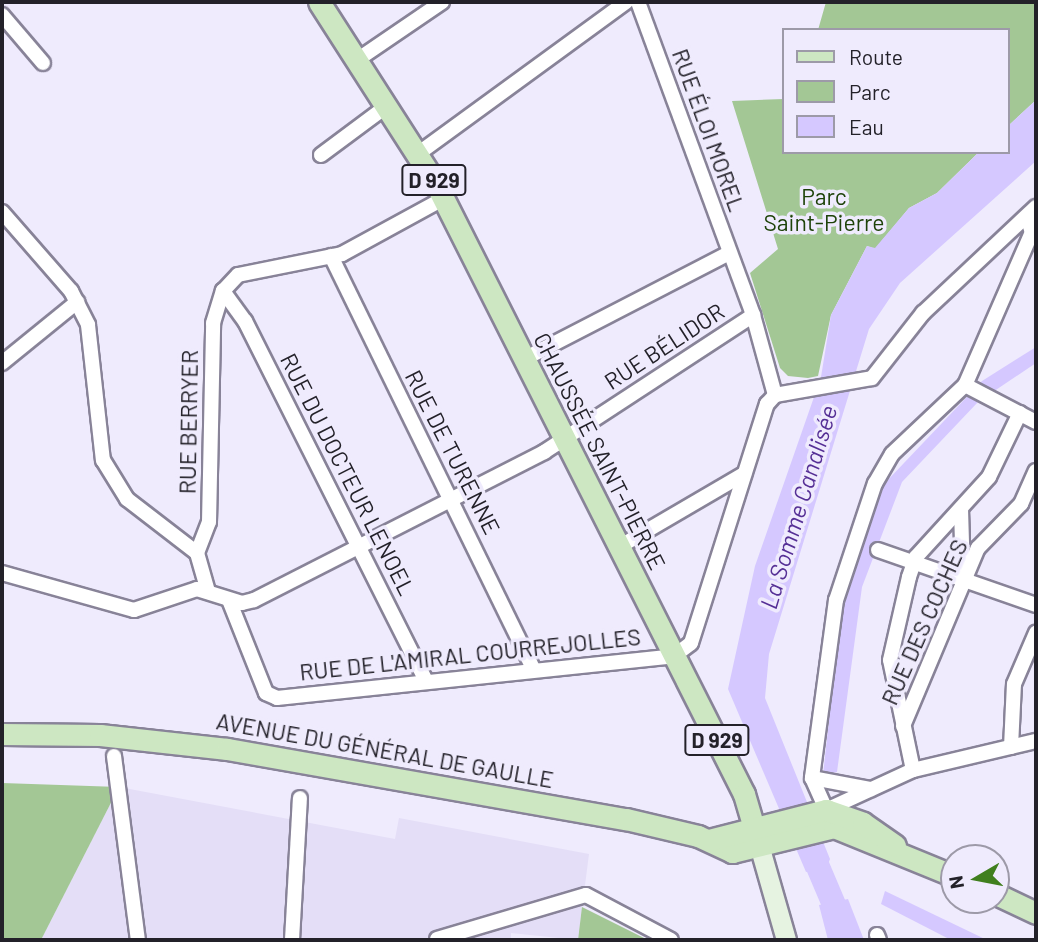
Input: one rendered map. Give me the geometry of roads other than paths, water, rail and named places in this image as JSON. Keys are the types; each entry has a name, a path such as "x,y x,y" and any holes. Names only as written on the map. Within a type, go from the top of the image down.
{"main road":[{"name":"CHAUSSÉE SAINT-PIERRE","path":"318,2 419,152 744,794 756,836"},
{"name":"AVENUE DU GÉNÉRAL DE GAULLE","path":"2,734 100,735 227,749 550,804 709,840 756,836 818,816"},
{"path":"818,816 876,829 904,854 940,870"},
{"path":"1010,901 1036,913"}],"street":[{"path":"357,60 442,2"},
{"path":"419,152 626,2"},
{"name":"RUE ÉLOI MOREL","path":"638,2 753,315 775,395"},
{"path":"2,15 43,63"},
{"path":"321,155 388,105"},
{"path":"223,291 239,275 331,256 443,199"},
{"path":"2,212 77,302 94,353 103,460 127,499 197,553 207,589"},
{"path":"674,656 691,643 744,474 775,395 859,384 872,378 923,313 1032,212"},
{"path":"1032,212 1032,232 965,385 892,454 875,483 836,600 813,778 818,816 913,770 1032,742"},
{"path":"524,359 729,253"},
{"name":"RUE DE TURENNE","path":"331,256 453,500 533,669"},
{"name":"RUE DU DOCTEUR LENOEL","path":"223,291 245,321 426,681"},
{"name":"RUE BERRYER","path":"197,553 209,522 213,323 223,291"},
{"path":"2,363 77,302"},
{"name":"RUE BÉLIDOR","path":"229,600 254,600 453,500 565,439 753,315"},
{"path":"965,385 1036,422"},
{"path":"914,563 989,477 1020,413"},
{"name":"RUE DES COCHES","path":"903,726 978,548 1021,504 1036,471"},
{"path":"619,547 744,474"},
{"path":"961,509 963,581"},
{"path":"878,551 1036,605"},
{"name":"RUE DES COCHES","path":"913,770 890,660 914,563"},
{"path":"2,573 134,610 207,589 229,600"},
{"name":"RUE DE L'AMIRAL COURREJOLLES","path":"229,600 234,624 272,697 674,656"},
{"path":"1011,747 1014,684 1036,633"},
{"path":"114,757 138,940"},
{"path":"813,778 871,789"},
{"path":"292,940 300,798"},
{"name":"D 929","path":"756,836 770,882"},
{"path":"770,882 769,895 786,940"},
{"path":"770,882 798,940"},
{"path":"437,939 586,895 671,940"}],"water":[{"path":"1036,100 1036,161 900,283 869,329 769,654 765,698 830,859 827,867 806,872 728,689 755,566 821,377 831,315 867,246 875,248 909,208 937,193 977,154 1010,154 1010,124"},
{"path":"1036,347 1036,363 978,402 902,482 862,587 837,772 823,775 842,601 884,484 982,381"},
{"path":"885,891 987,940 951,940 881,904"},
{"path":"848,899 864,940 828,940 819,905"}],"waterway":[{"name":"La Somme Canalisée","path":"807,841 849,940"}],"park label":[{"name":"Parc Saint-Pierre","path":"824,209"}]}
